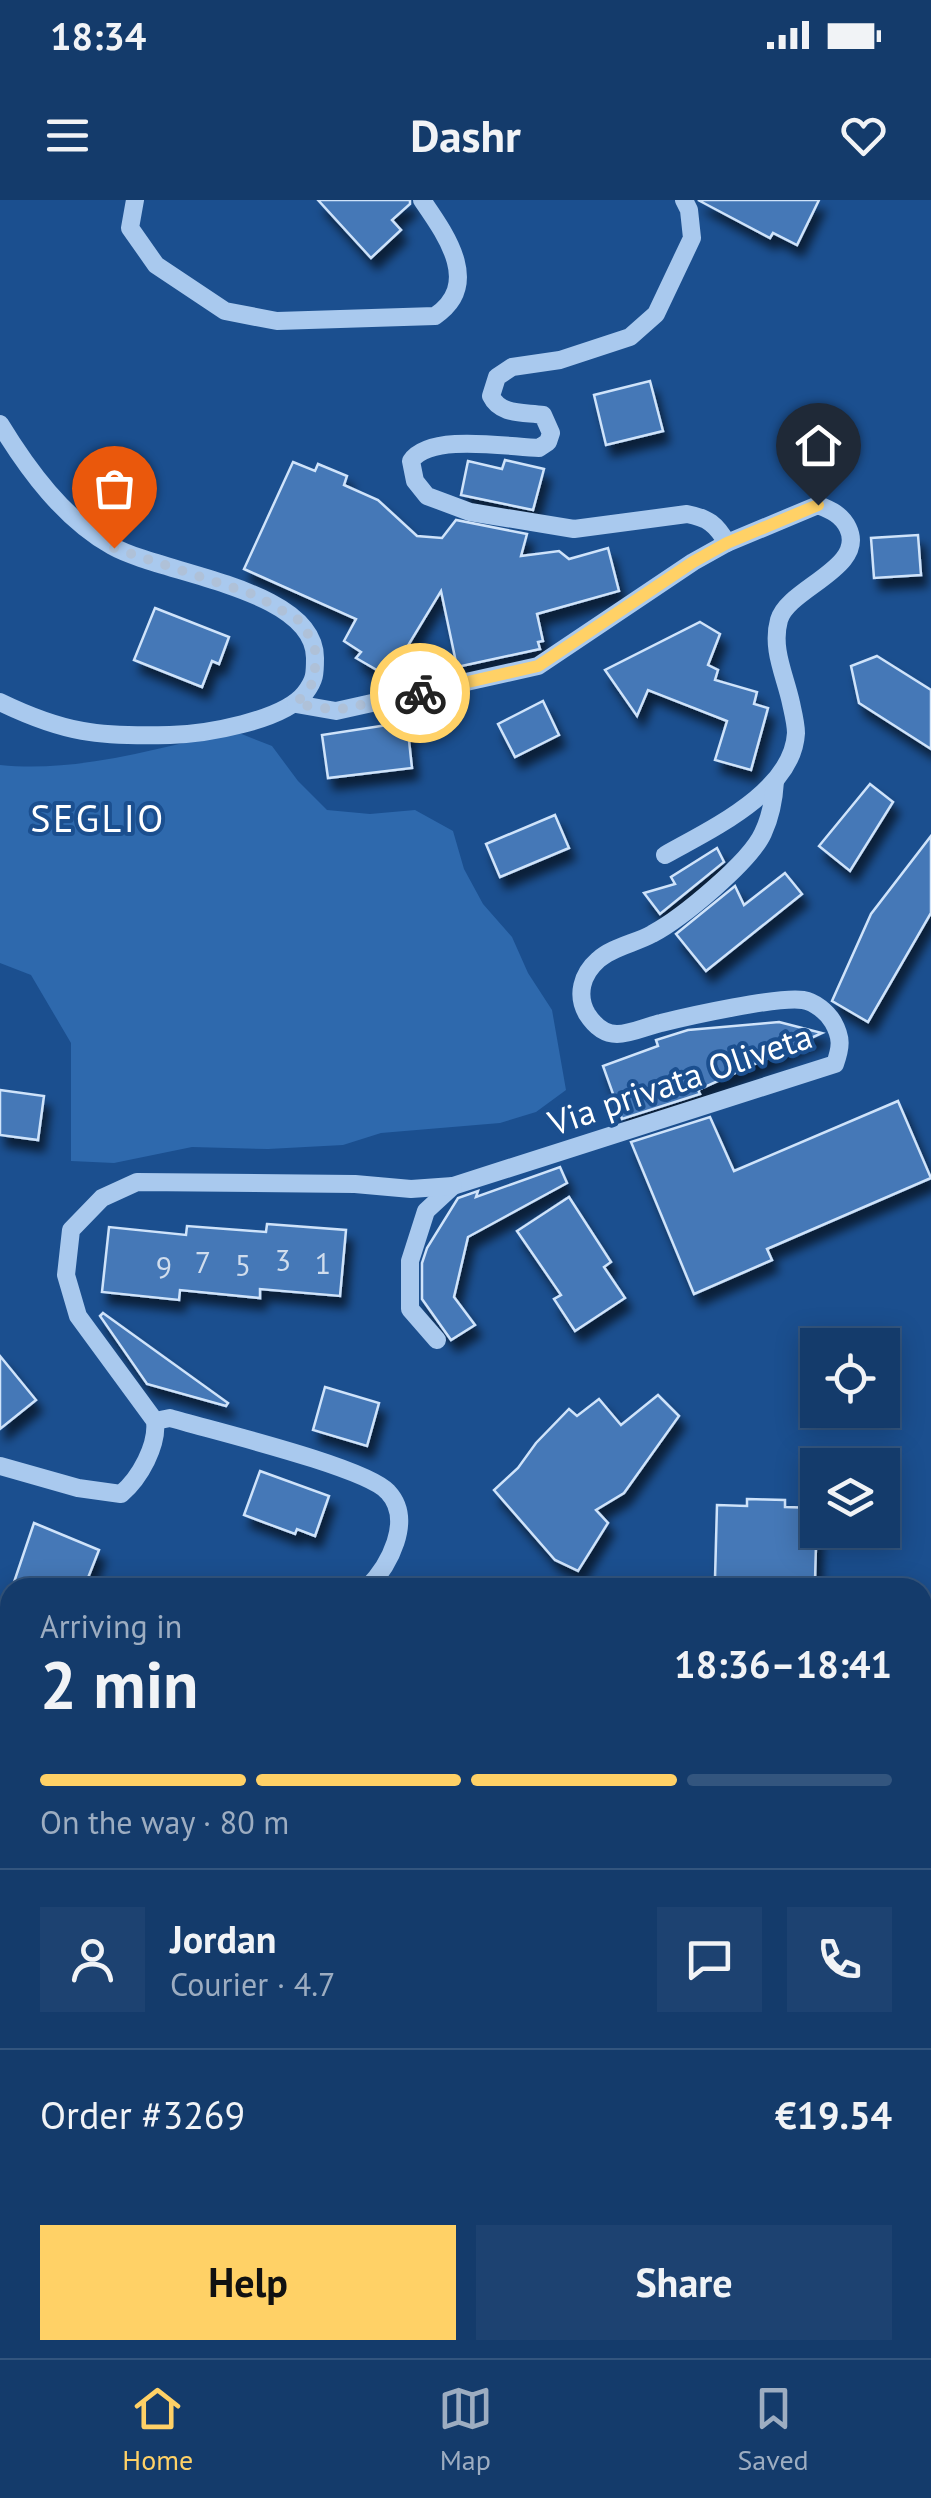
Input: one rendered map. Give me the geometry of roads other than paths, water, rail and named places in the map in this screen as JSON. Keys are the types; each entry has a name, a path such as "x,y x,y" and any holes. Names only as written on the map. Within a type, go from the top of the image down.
{"street":[{"path":"135,200 130,228 156,264 225,311 277,321 435,316 450,306 458,272 446,236 422,200"},
{"path":"684,200 692,238 656,314 630,336 560,360 512,367 497,376 491,396 495,404 503,410 542,415 550,433 548,442 539,448 458,444 425,448 412,462 412,471 426,496 470,512 574,529 687,514 716,525 727,543"},
{"path":"0,424 24,464 78,522 114,548 255,595 302,622 315,648 315,680 296,704 196,734 92,734 45,724 0,702"},
{"path":"296,704 336,710 538,666 727,543 818,505 836,513 852,538 850,549 840,564 782,611 778,625 777,654 796,735 775,781 739,813 665,855"},
{"name":"Via privata Oliveta","path":"452,1186 835,1064 841,1047 840,1034 828,1013 804,1000 664,1022 616,1034 599,1029 584,1010 580,992 586,973 600,957 652,934 684,915 714,890 762,837 774,802 775,781"},
{"path":"0,1466 78,1488 121,1494 135,1482 156,1433 155,1420 78,1316 66,1275 71,1230 102,1198 137,1182 356,1184 411,1189 452,1186"},
{"path":"437,1340 410,1309 410,1261 426,1211 452,1186"},
{"path":"155,1420 170,1418 320,1462 365,1477 388,1492 396,1510 398,1537 389,1562 375,1578"}],"district":[{"name":"SEGLIO","path":"98,817"}]}
